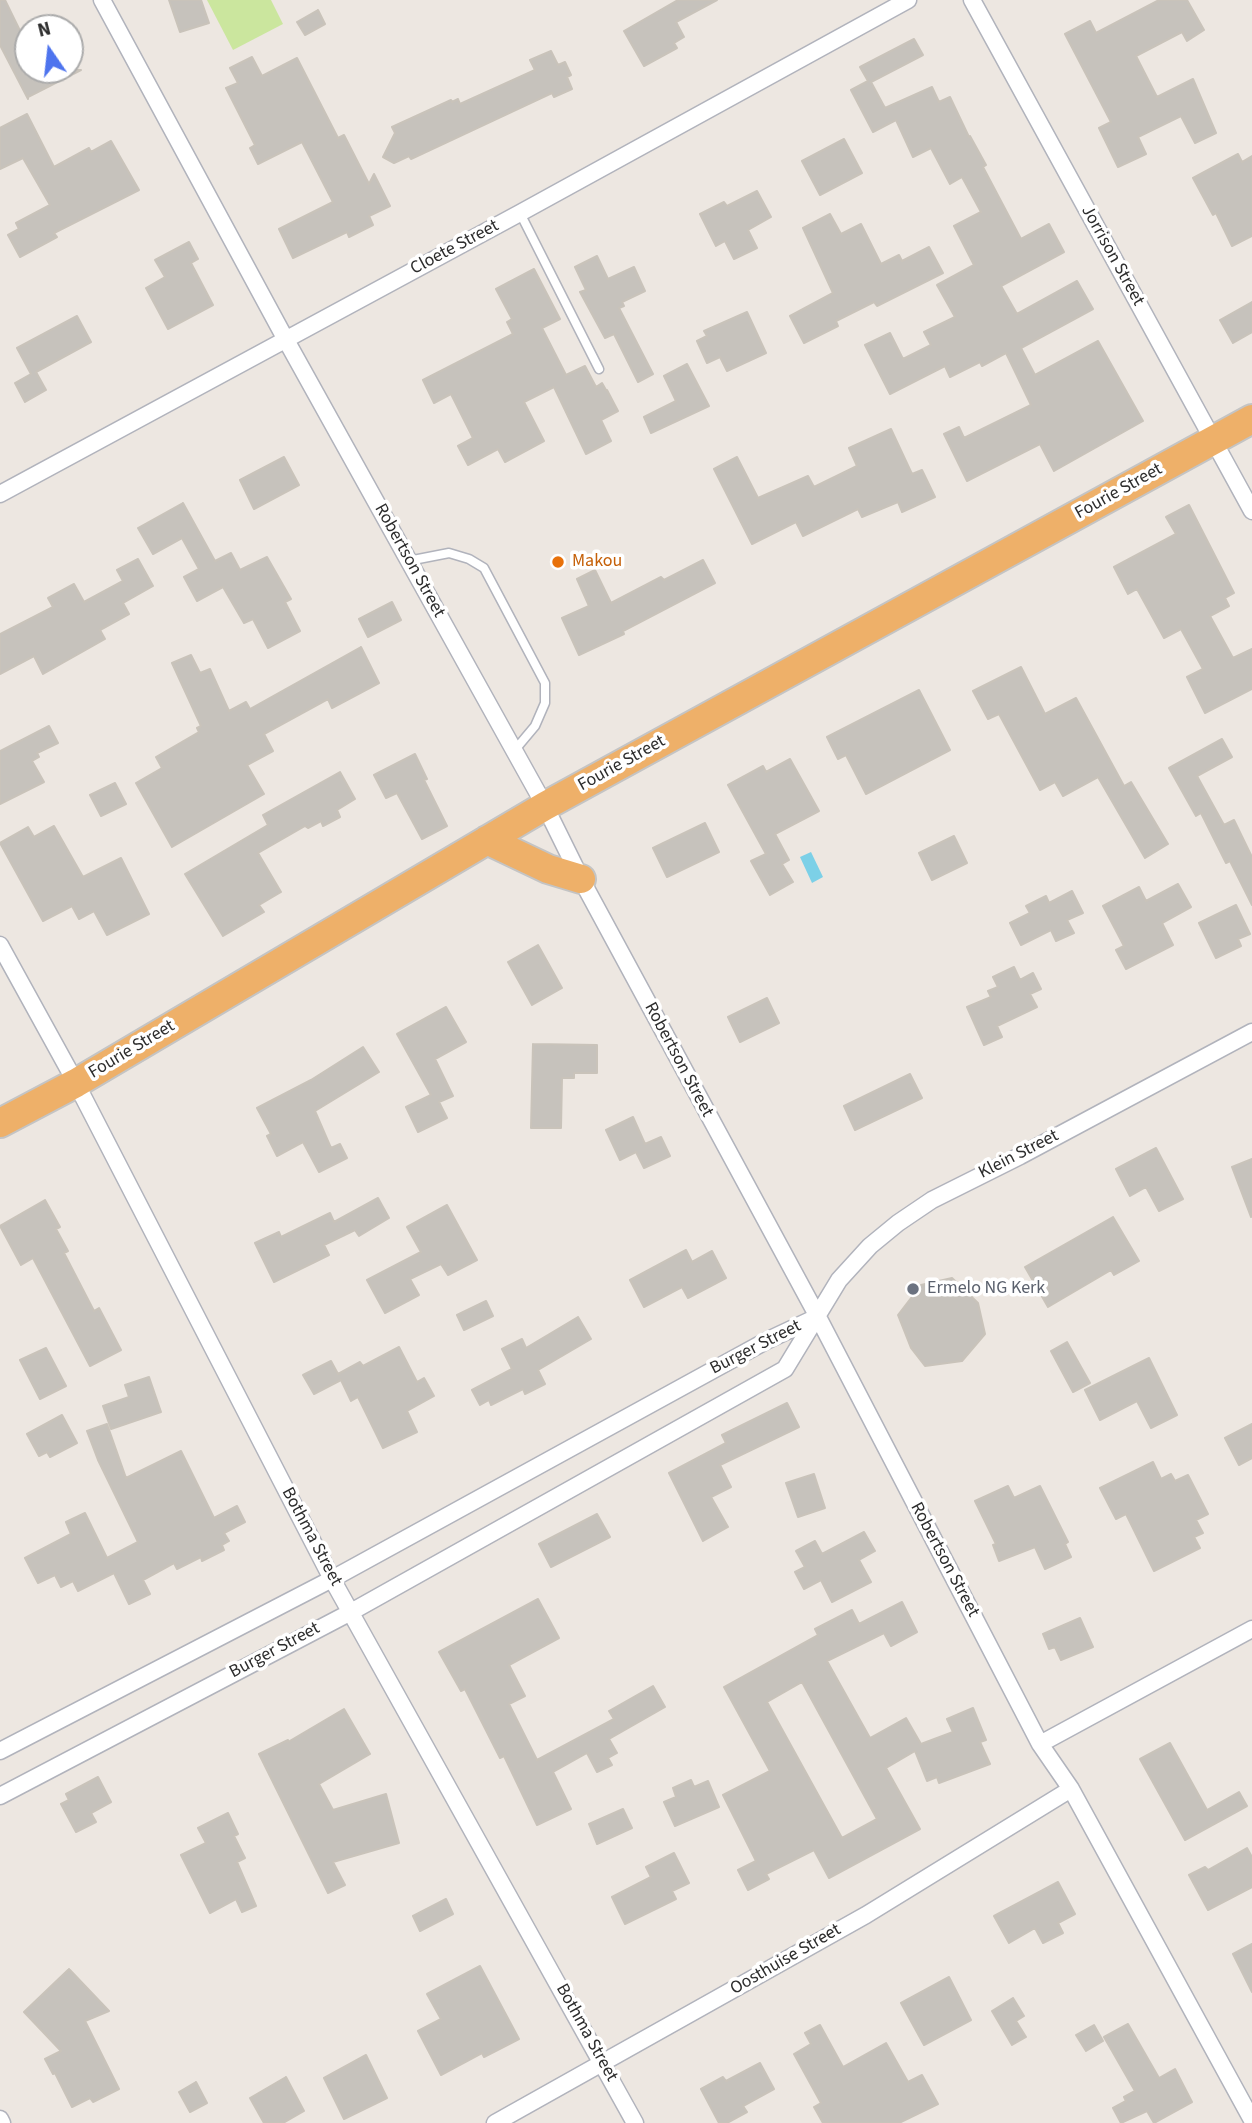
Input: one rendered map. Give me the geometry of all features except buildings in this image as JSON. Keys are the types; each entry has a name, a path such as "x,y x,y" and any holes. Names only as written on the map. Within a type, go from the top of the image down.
{"highway":[{"name":"Fourie Street","path":"0,1123 76,1083 545,806 1252,419"},
{"path":"487,840 548,869 581,879"}],"street":[{"name":"Robertson Street","path":"102,0 285,340 545,806 581,879 818,1317 1040,1744 1071,1789 1252,2120"},
{"name":"Cloete Street","path":"0,494 520,214 908,0"},
{"name":"Jorrison Street","path":"972,0 1252,512"},
{"name":"Bothma Street","path":"0,945 76,1083 332,1579 635,2123"},
{"name":"Klein Street","path":"818,1317 839,1280 870,1246 932,1200 1252,1032"},
{"name":"Burger Street","path":"0,1751 332,1579 766,1341 818,1317"},
{"name":"Burger Street","path":"0,1796 351,1612 785,1369 818,1317"},
{"path":"1040,1744 1252,1629"},
{"name":"Oosthuise Street","path":"495,2123 866,1915 1071,1789"}],"lane":[{"path":"520,214 599,369"},
{"path":"408,561 449,553 469,559 484,568 545,683 545,703 535,726 514,751"}],"green space":[{"path":"207,0 271,0 283,24 233,50"}],"water":[{"path":"811,852 823,877 812,883 800,857"}],"place":[{"name":"Makou","path":"558,562"},
{"name":"Ermelo NG Kerk","path":"913,1289"}]}
